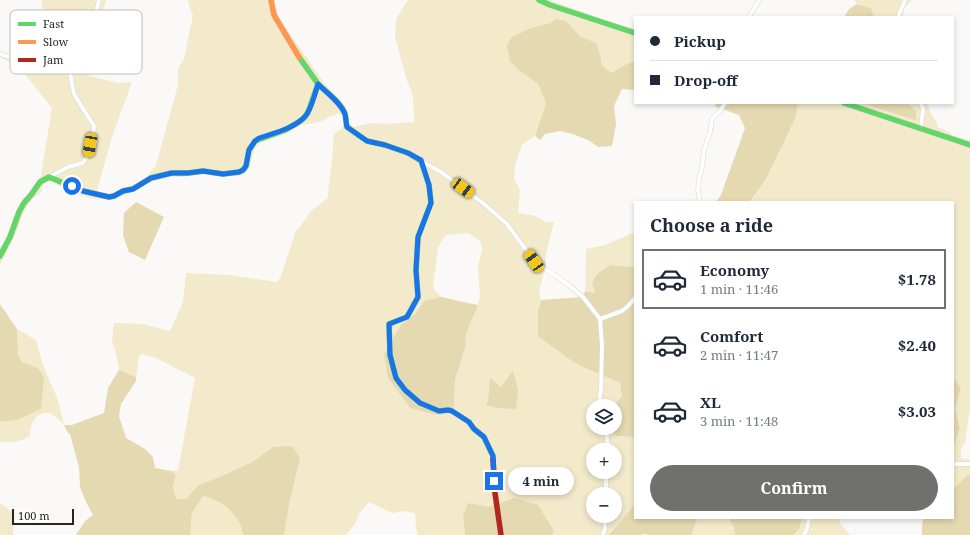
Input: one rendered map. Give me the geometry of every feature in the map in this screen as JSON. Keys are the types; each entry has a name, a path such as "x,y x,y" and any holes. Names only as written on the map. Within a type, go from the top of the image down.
{"street":[{"path":"96,10 99,0"},
{"path":"272,0 274,15 298,56 318,84 341,106 345,115 347,127 367,141 385,145 408,153 447,176 484,204 507,224 534,261 583,297 600,319 602,345 600,399"},
{"path":"539,0 634,34"},
{"path":"750,16 759,0"},
{"path":"898,16 905,0"},
{"path":"0,54 10,57"},
{"path":"0,256 10,237 19,212 40,182 68,167 83,162 89,153 94,126 74,94 70,74"},
{"path":"49,177 83,191 109,197 123,191 133,189 151,178 172,173 203,171 223,174 239,172 246,166 249,150 255,141 259,138 289,128 306,115 318,84"},
{"path":"700,201 698,190 704,150 710,132 712,119 724,104"},
{"path":"847,104 970,145"},
{"path":"921,104 923,109 921,128"},
{"path":"421,160 429,185 431,203 418,237 416,270 418,297 407,317 389,324 390,355 396,378 405,390 420,403 439,411 452,411 469,422 474,429 484,437 493,456 495,493 502,535"},
{"path":"600,319 622,311 634,299"},
{"path":"954,464 970,464"},
{"path":"804,535 809,519"},
{"path":"603,535 605,523"}],"shaded area":[{"path":"42,0 106,0 104,10 42,10"},
{"path":"188,0 274,0 277,15 322,80 348,112 349,125 353,127 373,123 384,124 414,122 413,96 406,78 395,37 396,19 408,0 550,0 634,29 634,61 611,73 602,66 596,43 580,36 566,21 538,27 512,37 520,71 538,84 546,103 535,136 522,145 515,165 514,178 520,190 518,213 536,216 546,222 554,222 539,291 541,300 538,310 585,368 620,383 622,396 620,399 586,399 586,435 616,435 634,437 634,505 622,520 622,487 586,487 586,523 619,523 609,535 552,535 554,531 514,498 463,516 465,535 418,535 415,514 406,511 392,513 369,502 359,514 355,524 346,535 284,535 289,505 300,458 273,447 252,462 199,486 186,499 176,499 173,486 176,476 171,471 178,470 195,378 156,358 142,354 139,357 136,377 119,370 116,353 112,342 114,323 143,324 170,331 183,302 186,273 229,275 277,282 281,276 296,230 312,210 328,198 334,134 341,129 345,121 342,114 336,114 317,123 301,125 282,136 263,141 257,146 253,154 250,167 244,174 239,176 205,174 183,177 168,177 150,182 129,194 111,199 96,199 70,193 51,181 44,183 41,193 32,199 25,209 14,237 0,265 0,251 21,201 41,175 52,108 25,74 87,74 118,83 132,82 112,137 97,191 110,195 131,186 147,176 156,165 178,85 178,69 184,59 193,15","holes":["468,233 481,242 482,250 478,266 480,297 466,334 465,348 455,380 454,410 410,408 405,399 401,325 415,314 424,301 441,297 433,288 438,247 446,235","513,370 496,408 486,405 488,400 490,379 501,387"]},
{"path":"854,0 912,0 905,7 902,16 874,16 871,8 857,4"},
{"path":"857,4 871,8 874,16 845,16 849,9"},
{"path":"555,19 566,21 580,36 596,43 602,66 611,73 634,61 634,90 622,89 614,106 616,124 612,146 598,147 590,141 573,134 560,131 545,134 540,140 535,136 546,103 538,84 520,71 510,61 507,46 512,37 531,28 551,23"},
{"path":"0,51 10,54 10,62 0,57"},
{"path":"717,104 798,104 795,119 766,179 751,201 717,201 721,195 745,128 739,115 714,106"},
{"path":"798,104 866,104 916,119 916,111 909,104 928,104 929,110 937,123 937,127 949,132 952,135 970,141 970,412 965,443 961,449 961,458 970,460 970,475 968,475 954,488 954,445 960,428 955,409 961,388 954,378 954,201 752,201 766,179 795,119"},
{"path":"866,104 909,104 916,111 916,120"},
{"path":"136,202 164,217 145,260 129,252 123,235 124,213"},
{"path":"634,234 634,267 610,265 597,274 592,283 595,293 585,291 586,249 605,245"},
{"path":"610,265 634,267 634,437 615,435 622,435 622,399 620,399 622,396 620,383 585,368 569,359 538,336 538,310 541,300 583,297 585,291 595,293 592,283 597,274"},
{"path":"441,297 478,305 466,334 465,348 455,380 454,410 437,415 410,408 388,378 384,354 401,325 415,314 424,301"},
{"path":"0,304 17,329 18,355 22,362 38,368 44,377 41,409 17,420 0,422"},
{"path":"17,329 36,340 43,365 58,400 64,425 51,413 42,414 35,418 31,427 30,436 15,442 0,442 0,422 17,420 38,368 22,362 18,355"},
{"path":"119,370 136,377 136,381 121,404 119,416 126,438 145,449 153,457 155,468 171,471 176,475 173,486 176,499 186,499 198,486 252,462 273,447 292,446 300,458 289,505 284,535 243,535 241,526 229,509 219,502 203,496 192,513 190,535 76,535 85,521 93,515 80,487 79,467 70,434 64,425 72,425 104,413 108,388"},
{"path":"513,370 518,391 516,409 496,408 486,405 488,400 490,378 501,387"},
{"path":"954,378 961,388 955,409 960,428 954,445"},
{"path":"968,475 970,475 970,535 922,535 923,519 954,519 954,488"},
{"path":"203,496 219,502 229,509 241,526 243,535 190,535 192,513"},
{"path":"514,498 538,505 554,531 552,535 465,535 463,516 468,503 488,507"},
{"path":"0,504 14,513 13,535 0,535"},
{"path":"634,505 634,519 698,519 691,535 609,535 619,523 622,523 622,520"},
{"path":"698,519 730,519 734,528 735,535 691,535"},
{"path":"730,519 802,519 799,529 793,535 735,535 734,528"},
{"path":"802,519 838,519 850,535 793,535 799,529"}],"traffic: fast":[{"path":"539,0 634,33"},
{"path":"0,256 10,237 24,203 40,182 49,177 83,191 109,197 123,191 133,189 151,178 171,173 203,171 223,174 243,170 246,166 249,150 255,141 285,130 303,119 307,114 318,84 299,57"},
{"path":"318,84 343,110 347,127 367,141 385,145 408,153 421,161 429,185 431,203 418,237 416,270 418,297 407,317 389,324 390,355 396,378 405,390 420,403 439,411 452,411 469,422 474,429 484,437 493,459"},
{"path":"847,104 970,145"}],"traffic: slow":[{"path":"271,0 274,15 299,57"}],"traffic: jam":[{"path":"493,459 495,493 501,535"}],"route":[{"path":"72,186 83,191 109,197 123,191 133,189 151,178 172,173 203,171 223,174 239,172 246,166 249,150 255,141 259,138 289,128 306,115 318,84 341,106 345,115 347,127 367,141 385,145 408,153 421,160 429,185 431,203 418,237 416,270 418,297 407,317 389,324 390,355 396,378 405,390 420,403 439,411 452,411 469,422 474,429 484,437 493,456 494,481"}]}
